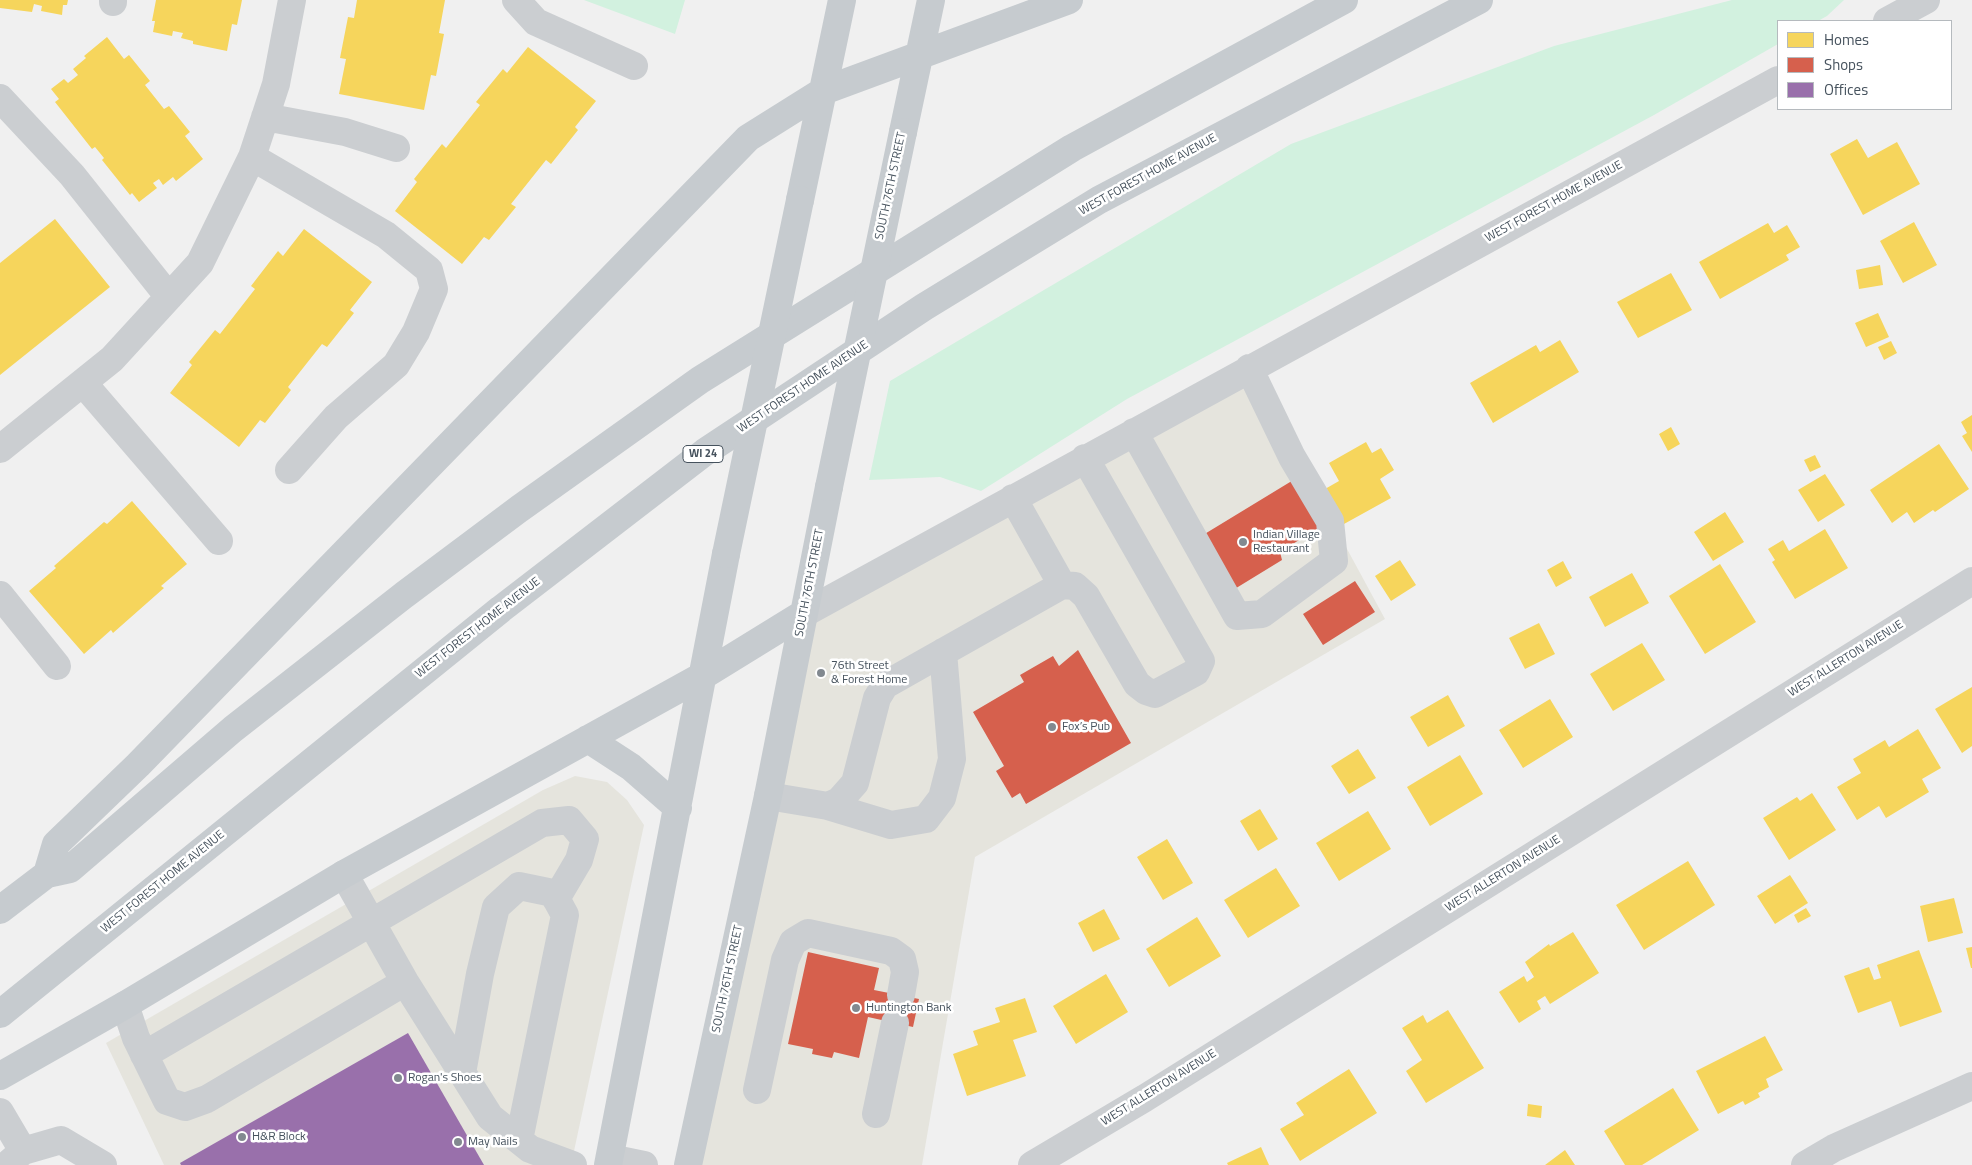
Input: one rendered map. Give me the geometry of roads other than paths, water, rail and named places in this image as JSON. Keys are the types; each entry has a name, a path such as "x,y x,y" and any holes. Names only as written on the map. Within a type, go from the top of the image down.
{"main road":[{"path":"609,1162 726,554 842,0"},
{"name":"SOUTH 76TH STREET","path":"688,1165 768,796 829,487 931,0"},
{"path":"48,874 56,844 145,758 748,138 822,91 919,57 1069,0"},
{"path":"0,910 48,874 70,869 233,729 404,595 519,509 700,380 1072,148 1344,0"},
{"name":"WEST FOREST HOME AVENUE","path":"0,1014 501,609 706,452 924,307 1099,200 1479,0"},
{"path":"0,1076 125,1005 344,874 704,675 803,614"},
{"path":"588,739 631,767 678,808"}],"street":[{"path":"0,450 112,359 200,263 252,157 266,117 276,84 292,0"},
{"path":"516,0 536,22 634,66"},
{"path":"1889,20 1926,0"},
{"name":"WEST FOREST HOME AVENUE","path":"803,614 1249,368 1777,81"},
{"path":"0,98 72,175 170,297"},
{"path":"266,117 345,132 396,148"},
{"path":"252,157 386,235 429,270 434,289 416,332 396,365 336,418 289,470"},
{"path":"1134,432 1237,616 1262,614 1334,562 1330,521 1292,457 1249,368"},
{"path":"83,383 219,541"},
{"path":"828,806 839,801 855,783 877,698 885,685 1062,585 1075,586 1086,596 1137,684 1146,690 1155,694 1196,672 1201,661 1085,458"},
{"path":"1013,498 1062,585"},
{"name":"WEST ALLERTON AVENUE","path":"1032,1165 1145,1098 1972,580"},
{"path":"0,595 57,666"},
{"path":"768,796 828,806 891,825 926,819 942,798 952,759 944,652"},
{"path":"144,1055 542,823 569,820 585,838 578,860 556,899"},
{"path":"344,874 405,982 490,1117 530,1149 573,1165"},
{"path":"462,1073 480,974 496,907 519,886 552,893 565,915 519,1140"},
{"path":"757,1090 785,960 793,942 808,933 891,951 902,959 905,972 901,995"},
{"path":"125,1005 136,1038 167,1101 185,1107 207,1099 405,982"},
{"path":"876,1114 895,1023"},
{"path":"1805,1165 1834,1148 1972,1086"},
{"path":"0,1112 15,1158 61,1140 104,1165"},
{"path":"609,1162 644,1165"}],"place":[{"name":"Indian Village Restaurant","path":"1243,542"},
{"name":"76th Street & Forest Home","path":"821,673"},
{"name":"Fox’s Pub","path":"1052,727"},
{"name":"Huntington Bank","path":"856,1008"},
{"name":"Rogan's Shoes","path":"398,1078"},
{"name":"H&R Block","path":"242,1137"},
{"name":"May Nails","path":"458,1142"}]}
